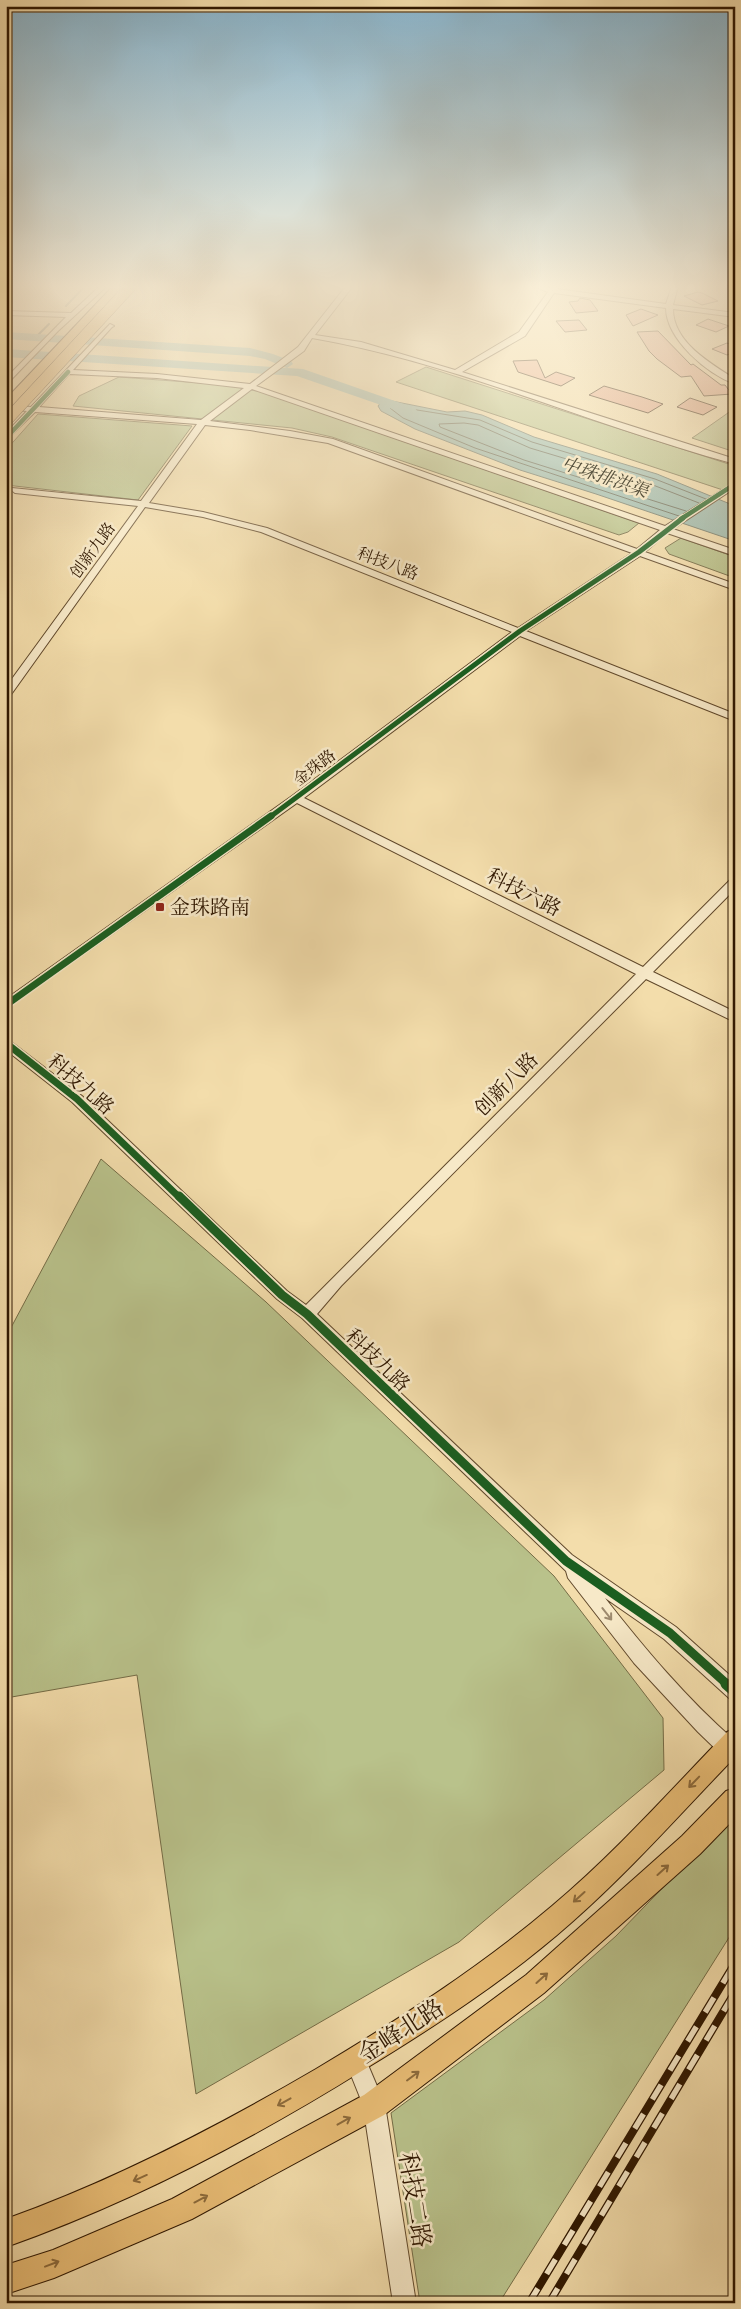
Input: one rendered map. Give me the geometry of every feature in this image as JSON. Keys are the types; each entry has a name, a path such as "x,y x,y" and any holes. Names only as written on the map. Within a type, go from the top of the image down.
{"highway":[{"path":"6,406 18,394"},
{"path":"6,421 31,394"}],"main road":[{"name":"金峰北路","path":"6,2233 83,2204 148,2175 219,2139 356,2060 454,1995 535,1936 616,1864 732,1747"},
{"name":"金峰北路","path":"6,2280 54,2264 182,2209 374,2105 535,1984 691,1845 735,1800"}],"street":[{"path":"6,438 48,394"},
{"name":"创新九路","path":"6,694 202,423 239,394"},
{"path":"271,394 735,553"},
{"path":"530,394 735,462"},
{"path":"535,394 735,456"},
{"path":"6,406 32,410 202,423 306,436 330,441 735,587"},
{"name":"金珠路","path":"6,1005 296,798 520,631 639,552 665,530 735,484"},
{"name":"科技八路","path":"15,490 143,504 201,513 264,530 735,718"},
{"name":"科技六路","path":"296,798 735,1018"},
{"name":"创新八路","path":"307,1314 336,1282 735,882"},
{"name":"科技九路","path":"6,1043 77,1099 282,1295 307,1314 566,1561 670,1634 735,1692"},
{"name":"科技九路","path":"566,1561 640,1658 704,1726 732,1747"},
{"name":"科技二路","path":"356,2060 374,2105 405,2303"}],"green space":[{"path":"84,394 266,394 639,523 628,532 619,535 332,437 292,428 73,406 79,396"},
{"path":"432,394 510,394 735,466 735,494"},
{"path":"735,408 735,452 692,438 698,434"},
{"path":"38,414 192,426 138,500 6,485 6,450"},
{"path":"681,538 735,557 735,578 669,554 665,548"},
{"path":"101,1159 266,1302 554,1576 663,1718 664,1770 459,1942 196,2094 137,1675 6,1698 6,1337"},
{"path":"735,1813 735,1928 499,2303 420,2303 391,2113 544,2000 616,1936"}],"water":[{"path":"382,401 392,401 447,412 465,411 482,415 534,437 657,474 735,506 735,541 520,470 415,429 381,411 378,406"}],"building":[{"path":"631,394 663,404 648,413 589,395"},
{"path":"703,394 732,394 704,396"},
{"path":"690,398 717,407 703,415 677,407"}],"waterway":[{"name":"中珠排洪渠","path":"361,394 411,411"}],"railway":[{"path":"529,2303 735,1963"},
{"path":"549,2303 735,1992"}],"cycle path":[{"path":"6,438 48,394"},
{"path":"6,1005 296,798 520,631 639,552 665,530 735,484"},
{"path":"6,1043 77,1099 282,1295 307,1314 566,1561 670,1633 735,1692"}],"place":[{"name":"金珠路南","path":"160,907"}]}
